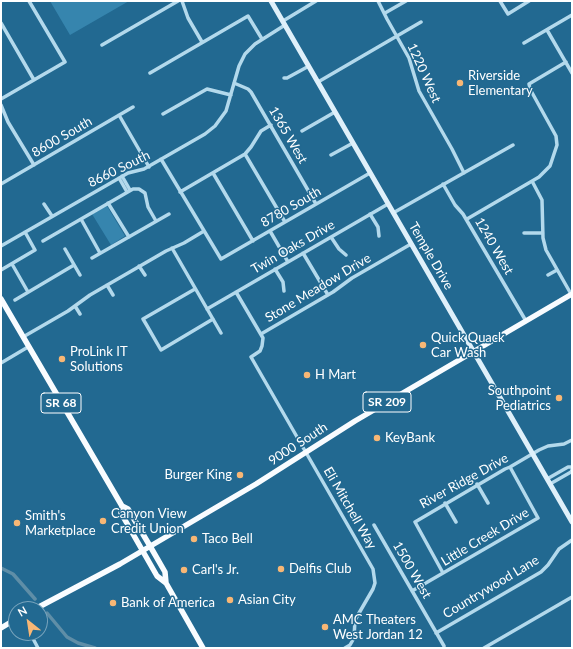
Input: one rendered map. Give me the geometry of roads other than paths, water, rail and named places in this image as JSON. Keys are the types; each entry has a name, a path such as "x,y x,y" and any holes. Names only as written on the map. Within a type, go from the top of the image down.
{"main road":[{"name":"9000 South","path":"48,602 143,551 244,491 361,417 572,294"},
{"name":"SR 68","path":"1,299 122,506 128,509 150,546 165,572 166,582 203,648"},
{"name":"SR 68","path":"122,506 121,513 157,576 166,582"}],"street":[{"path":"1,99 65,62 29,1"},
{"path":"102,45 178,1"},
{"path":"182,1 188,18 202,42"},
{"name":"Temple Drive","path":"271,1 572,522"},
{"path":"284,23 316,1"},
{"name":"1220 West","path":"378,1 408,58 419,91 464,173"},
{"path":"385,13 406,1"},
{"path":"500,1 508,14 529,1"},
{"path":"524,43 572,15"},
{"path":"150,73 248,16 262,39"},
{"path":"318,82 421,22"},
{"path":"1,23 34,80"},
{"name":"8660 South","path":"1,246 120,177 131,172 144,169 205,134 216,126 222,117 231,95 239,66 245,54 255,44 284,23"},
{"path":"547,30 572,73"},
{"path":"467,219 532,181 546,171 550,166 557,140 554,131 530,89 529,84 566,62"},
{"path":"284,78 287,78 309,66"},
{"name":"1365 West","path":"234,84 252,92 316,204"},
{"path":"163,114 207,89 231,95"},
{"path":"1,104 8,122 34,165"},
{"name":"8600 South","path":"2,183 133,107"},
{"path":"302,131 335,112"},
{"path":"119,115 149,166"},
{"path":"180,192 245,154 261,131 271,125"},
{"path":"331,155 353,143"},
{"path":"393,213 513,145"},
{"path":"245,154 284,222"},
{"path":"23,337 107,285 204,231 161,159"},
{"path":"213,173 253,241"},
{"name":"8780 South","path":"204,231 221,260 370,173"},
{"path":"120,177 129,191"},
{"path":"1,178 2,183"},
{"path":"532,181 542,200 543,233 546,250 572,294"},
{"name":"1240 West","path":"443,184 455,205 467,219 526,321"},
{"path":"43,241 129,191 139,189 145,193 148,207 156,221"},
{"path":"108,203 129,237"},
{"path":"44,204 52,216"},
{"name":"Twin Oaks Drive","path":"208,309 388,204"},
{"path":"92,258 169,214"},
{"path":"370,214 378,227 378,236"},
{"path":"81,219 100,253"},
{"path":"270,231 288,262"},
{"path":"1,270 35,250 25,232"},
{"path":"524,233 543,233"},
{"path":"331,237 339,249 346,255"},
{"name":"Stone Meadow Drive","path":"250,357 260,351 263,338 261,334 328,295 352,278 411,244"},
{"path":"172,248 221,333"},
{"path":"65,249 80,275"},
{"path":"304,253 328,295"},
{"path":"12,264 28,292"},
{"path":"15,300 74,265"},
{"path":"140,266 145,276"},
{"path":"276,269 283,282 284,291"},
{"path":"548,274 557,270"},
{"path":"107,285 113,294"},
{"path":"195,289 143,319 161,350 213,319"},
{"path":"236,292 261,334"},
{"path":"75,306 80,314"},
{"path":"1,363 28,347"},
{"name":"Eli Mitchell Way","path":"250,357 372,566 375,583 355,620 354,638 350,645 345,648"},
{"name":"River Ridge Drive","path":"443,573 415,522 477,484 548,446 561,444 572,440"},
{"path":"549,481 568,467 572,466"},
{"name":"Little Creek Drive","path":"412,591 538,518 510,467"},
{"path":"549,481 572,470"},
{"path":"477,484 488,503"},
{"path":"445,503 456,522"},
{"name":"1500 West","path":"374,525 444,646"},
{"name":"Countrywood Lane","path":"436,632 541,572 559,549 572,540"},
{"path":"484,648 572,597"}],"waterway":[{"path":"1,568 13,574 35,599"},
{"path":"48,614 67,637 78,643 95,648"}],"place":[{"name":"Riverside Elementary","path":"460,83"},
{"name":"Quick Quack Car Wash","path":"423,345"},
{"name":"ProLink IT Solutions","path":"62,359"},
{"name":"H Mart","path":"307,375"},
{"name":"Southpoint Pediatrics","path":"559,398"},
{"name":"KeyBank","path":"377,438"},
{"name":"Burger King","path":"240,475"},
{"name":"Canyon View Credit Union","path":"103,521"},
{"name":"Smith's Marketplace","path":"17,523"},
{"name":"Taco Bell","path":"194,539"},
{"name":"Delfis Club","path":"281,569"},
{"name":"Carl's Jr.","path":"184,570"},
{"name":"Asian City","path":"230,600"},
{"name":"Bank of America","path":"113,603"},
{"name":"AMC Theaters West Jordan 12","path":"325,627"}]}
